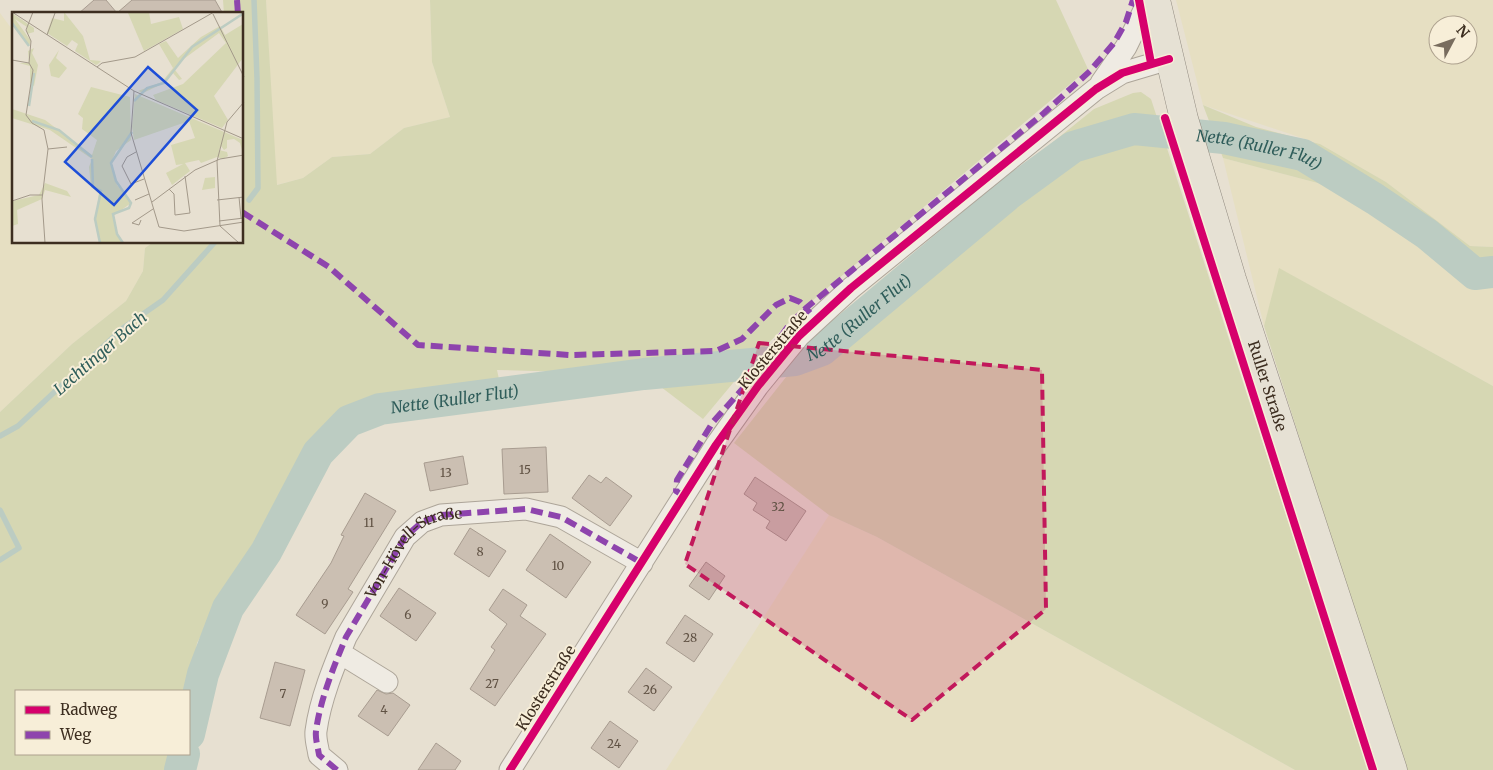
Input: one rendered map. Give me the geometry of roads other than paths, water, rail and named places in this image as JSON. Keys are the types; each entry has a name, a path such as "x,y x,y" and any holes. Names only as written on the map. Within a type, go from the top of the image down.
{"main road":[{"name":"Ruller Straße","path":"1156,0 1184,119 1235,288 1393,770"}],"street":[{"name":"Klosterstraße","path":"1096,89 1126,47 1149,0"},
{"name":"Klosterstraße","path":"510,770 716,445 758,386 799,336 851,288 1096,89 1122,73 1169,59"},
{"name":"Von-Hövell-Straße","path":"337,770 320,755 316,733 324,699 340,652 346,637 406,537 422,522 441,514 526,509 561,517 642,563"},
{"path":"340,652 387,682"}],"waterway":[{"name":"Lechtinger Bach","path":"249,200 258,188 254,0"},
{"name":"Nette (Ruller Flut)","path":"190,730 203,674 228,608 266,552 318,453 349,421 380,409 644,374 795,360 822,350 1010,193 1073,147 1134,129 1224,138 1303,155 1375,199 1427,234 1475,274 1493,272"},
{"name":"Lechtinger Bach","path":"0,436 18,426 123,328 163,300 213,244"},
{"name":"Lechtinger Bach","path":"0,510 19,548 0,560"},
{"name":"Nette (Ruller Flut)","path":"180,770 184,755"}]}
